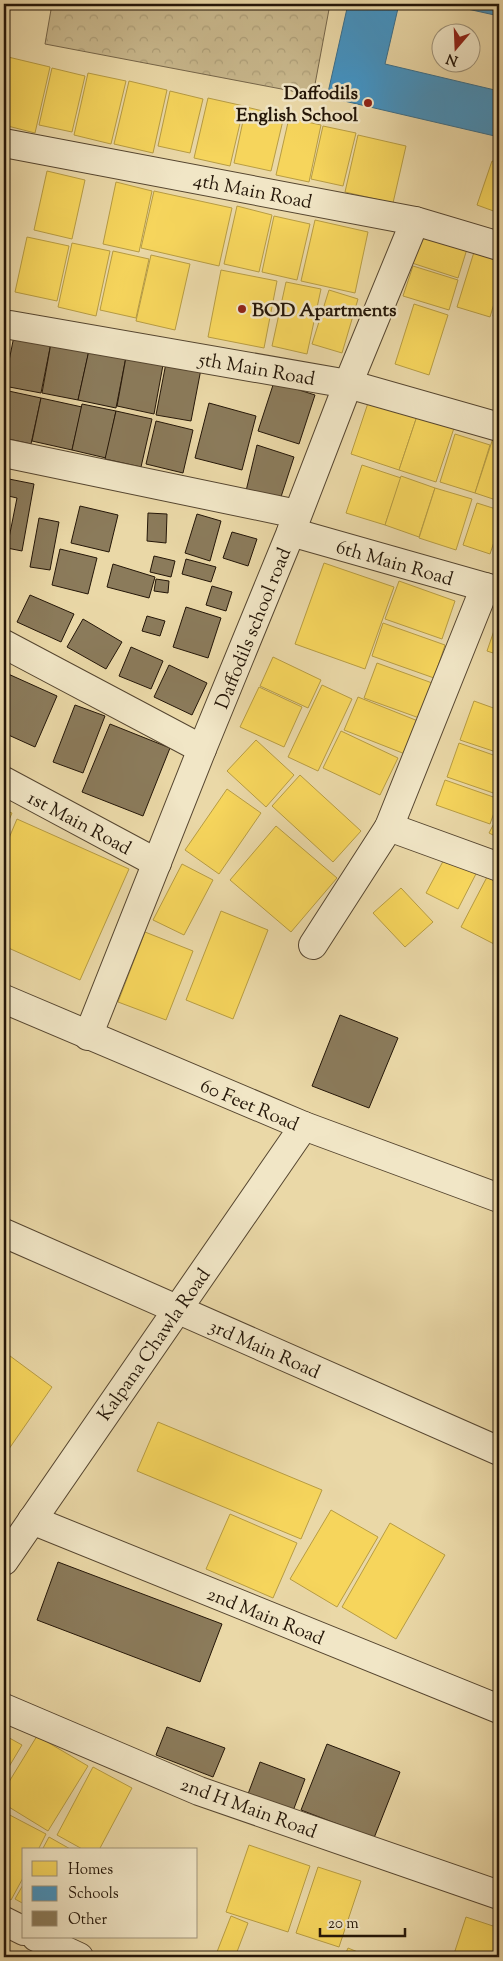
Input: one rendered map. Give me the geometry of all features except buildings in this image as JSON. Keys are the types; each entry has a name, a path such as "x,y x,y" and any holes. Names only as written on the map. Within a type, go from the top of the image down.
{"street":[{"name":"4th Main Road","path":"4,143 415,221 499,246"},
{"name":"Daffodils school road","path":"88,1036 415,221"},
{"name":"5th Main Road","path":"10,326 348,384 499,427"},
{"name":"6th Main Road","path":"4,453 294,523 492,589"},
{"path":"313,945 388,827 492,589"},
{"path":"4,644 202,748"},
{"name":"1st Main Road","path":"4,781 157,863"},
{"path":"388,827 499,867"},
{"name":"60 Feet Road","path":"4,1000 304,1126 499,1198"},
{"name":"Kalpana Chawla Road","path":"4,1562 304,1126"},
{"name":"3rd Main Road","path":"4,1234 499,1451"},
{"name":"2nd Main Road","path":"32,1520 499,1709"},
{"name":"2nd H Main Road","path":"4,1708 199,1791 499,1894"},
{"path":"4,1921 22,1930"},
{"path":"38,1938 68,1955"}],"green space":[{"path":"52,4 330,4 313,95 45,44"}],"place":[{"name":"Daffodils English School","path":"368,103"},
{"name":"BOD Apartments","path":"242,309"}]}
